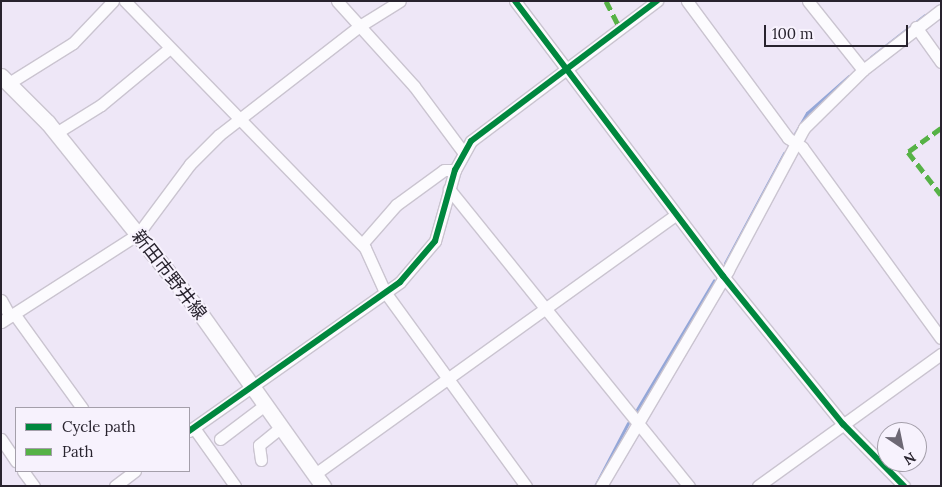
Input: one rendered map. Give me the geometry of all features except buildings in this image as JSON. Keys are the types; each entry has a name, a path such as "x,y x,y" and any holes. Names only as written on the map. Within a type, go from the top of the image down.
{"main road":[{"name":"新田市野井線","path":"4,79 56,133 138,234 319,480"}],"street":[{"path":"4,79 73,43 113,1"},
{"path":"124,1 362,244 385,292 526,486"},
{"path":"337,1 358,27 414,86 463,152"},
{"path":"9,318 138,234 190,164 239,120 358,27 400,1"},
{"path":"515,1 566,72 723,276 843,424 904,486"},
{"path":"235,486 191,430 385,292 422,260 435,241 449,189 463,152 486,129 566,72 657,1"},
{"path":"687,1 941,338"},
{"path":"808,1 860,67"},
{"path":"601,486 636,421 723,276 792,140 860,67 941,10"},
{"path":"916,27 941,62"},
{"path":"56,133 101,105 170,48"},
{"path":"362,244 396,205 444,170 455,170"},
{"path":"449,189 511,261 546,311 689,486"},
{"path":"319,480 447,379 546,311 676,215"},
{"path":"1,300 9,318 81,407"},
{"path":"758,486 941,354"},
{"path":"220,439 265,405"},
{"path":"261,460 258,445 280,427"},
{"path":"1,439 15,460"},
{"path":"24,472 34,486"},
{"path":"115,486 131,472"}],"waterway":[{"path":"871,57 925,15"},
{"path":"793,137 807,113 849,76"},
{"path":"725,263 784,153"},
{"path":"636,411 714,280"},
{"path":"595,486 628,423"}],"marked path":[{"path":"606,1 621,30"},
{"path":"941,128 908,152 941,195"}],"cycle path":[{"path":"515,1 723,276 843,424 904,486"},
{"path":"190,430 400,282 435,241 455,170 471,141 657,1"}]}
